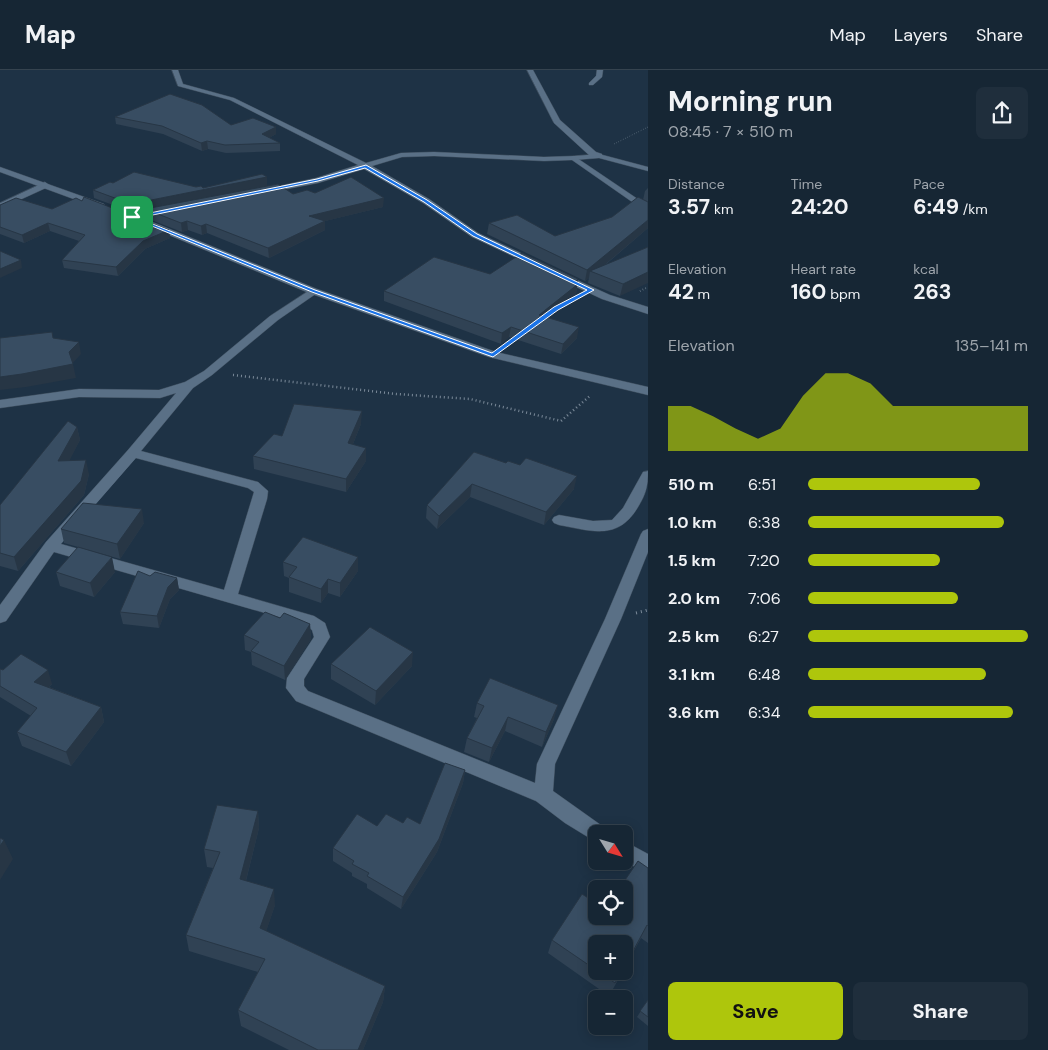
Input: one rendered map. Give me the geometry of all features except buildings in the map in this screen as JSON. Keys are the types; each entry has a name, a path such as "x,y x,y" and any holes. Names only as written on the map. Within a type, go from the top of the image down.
{"street":[{"path":"174,70 180,85 232,99 345,154 426,201 475,235 606,297 648,311"},
{"path":"530,70 557,121 596,155"},
{"path":"591,84 599,77 600,70"},
{"path":"254,194 318,180 401,155 434,154 544,159 574,158 648,210"},
{"path":"0,169 124,214 314,291 493,355 648,391"},
{"path":"0,206 45,185"},
{"path":"124,214 170,210"},
{"path":"0,404 79,393 160,394 189,385 208,373 274,318 314,291"},
{"path":"0,617 51,546 133,453 189,385"},
{"path":"133,453 253,485 261,491 229,598"},
{"path":"559,520 600,526 615,525 623,519 648,475"},
{"path":"543,795 546,764 613,619 648,534"},
{"path":"51,546 308,620 318,627 322,637 296,678 295,688 302,696 543,795 588,827"},
{"path":"633,856 648,865"}],"lane":[{"path":"574,158 596,155 648,168"}],"path":[{"path":"596,155 648,127"},
{"path":"556,308 591,290"},
{"path":"208,373 312,382 396,394 470,399 561,421 577,409 604,381"}],"route":[{"path":"366,166 426,201 475,235 591,290 556,308 493,355 314,291 132,217 245,196 318,180 366,166"}]}
